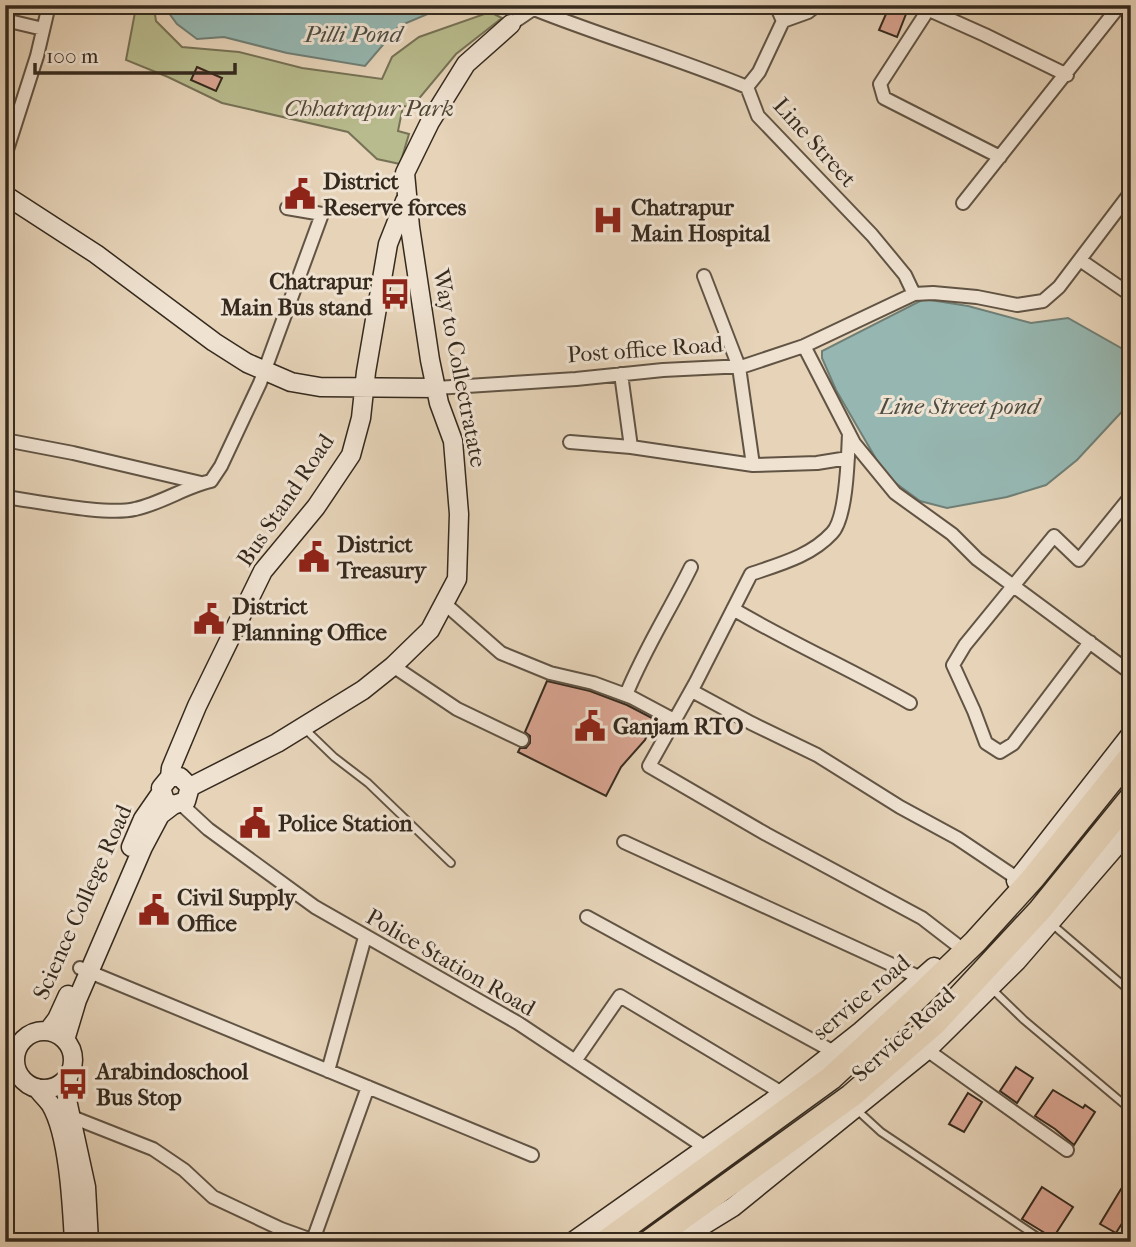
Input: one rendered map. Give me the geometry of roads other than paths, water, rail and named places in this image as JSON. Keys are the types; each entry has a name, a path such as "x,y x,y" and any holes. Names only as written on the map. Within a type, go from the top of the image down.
{"highway":[{"path":"605,1242 831,1078 905,1010 975,942 1033,878 1131,757"},
{"path":"649,1242 851,1096 935,1023 1040,910 1131,797"}],"main road":[{"name":"Way to Collectratate","path":"171,795 184,779 190,787 277,743 363,690 393,666 430,630 457,579 459,514 453,441 436,388 417,276 405,173 430,122 466,64 511,24"},
{"name":"Post office Road","path":"5,195 96,254 214,342 247,363 291,382 320,387 436,388"},
{"name":"Bus Stand Road","path":"171,795 171,768 197,706 263,571 316,507 351,455 361,418 388,244 407,196"},
{"name":"service road","path":"572,1242 782,1093 921,978 1018,879 1131,734"},
{"name":"Science College Road","path":"48,1031 85,970 143,847 171,795"},
{"name":"Service Road","path":"677,1242 733,1207 927,1050 991,988 1052,923 1131,829"},
{"name":"Science College Road","path":"65,1040 85,970"},
{"path":"74,1242 69,1174 59,1127 50,1104 37,1088 23,1080 10,1065 15,1059 12,1047 32,1034 48,1031 65,1040 73,1058 68,1076 67,1100 86,1187 89,1242"},
{"path":"37,1088 53,1088 68,1076"}],"street":[{"path":"5,156 25,97 49,5"},
{"path":"776,5 783,20 808,12 817,5"},
{"path":"963,203 1121,5"},
{"path":"511,24 537,7 747,87"},
{"path":"1000,157 884,98 880,84 923,8 1067,75"},
{"path":"5,20 43,29"},
{"name":"Line Street","path":"783,20 759,72 747,87 758,116 872,235 905,275 914,294"},
{"path":"914,294 977,297 1017,305 1043,301 1059,287 1131,192"},
{"path":"5,497 81,507 134,510 211,481 221,466 260,383 322,214 287,208"},
{"path":"1080,260 1131,295"},
{"path":"704,276 739,367 753,466"},
{"name":"Post office Road","path":"436,388 739,367 804,346 914,294"},
{"path":"804,346 854,443 895,493 951,534 977,559 1131,673"},
{"path":"621,374 631,447"},
{"path":"849,433 843,504 835,531 805,555 751,574 692,691 649,766 766,834 922,918 957,944"},
{"path":"5,440 201,483"},
{"path":"570,442 631,447 753,466 817,464 848,458"},
{"path":"1090,642 1013,744 1000,752 986,743 953,665 965,645 1054,536 1079,560 1131,496"},
{"path":"626,695 641,657 671,608 691,566"},
{"path":"444,603 501,653 550,673 593,683 626,695 676,721"},
{"path":"733,609 910,703"},
{"path":"393,666 457,709 522,740"},
{"path":"692,691 817,755 900,807 957,838 1018,879"},
{"name":"Police Station Road","path":"171,795 208,829 315,907 518,1023 706,1147"},
{"path":"624,842 921,978"},
{"path":"587,917 834,1052"},
{"path":"328,1071 365,937"},
{"path":"85,970 532,1155"},
{"path":"575,1061 620,996 782,1093"},
{"path":"927,1050 1067,1150"},
{"path":"72,1117 153,1149 184,1170 213,1198 281,1229 315,1241 368,1087"}],"lane":[{"path":"303,727 334,757 368,783 451,863"},
{"path":"1052,923 1131,992"},
{"path":"991,988 1024,1020 1131,1110"},
{"path":"856,1109 881,1132 1045,1242"}],"water":[{"name":"Pilli Pond","path":"163,5 484,5 437,10 399,26 365,66 287,53 224,37 197,39 177,24"},
{"name":"Line Street pond","path":"924,299 968,306 1031,323 1068,318 1121,348 1131,359 1129,404 1077,460 1046,485 1007,497 947,508 920,501 886,476 836,390 822,358 822,351"}],"place":[{"name":"District Reserve forces","path":"300,194"},
{"name":"Chatrapur Main Hospital","path":"608,220"},
{"name":"Chatrapur Main Bus stand","path":"395,294"},
{"name":"District Treasury","path":"314,557"},
{"name":"District Planning Office","path":"209,619"},
{"name":"Ganjam RTO","path":"590,726"},
{"name":"Police Station","path":"255,823"},
{"name":"Civil Supply Office","path":"154,910"},
{"name":"Arabindoschool Bus Stop","path":"73,1084"}],"park label":[{"name":"Chhatrapur Park","path":"369,108"}]}
